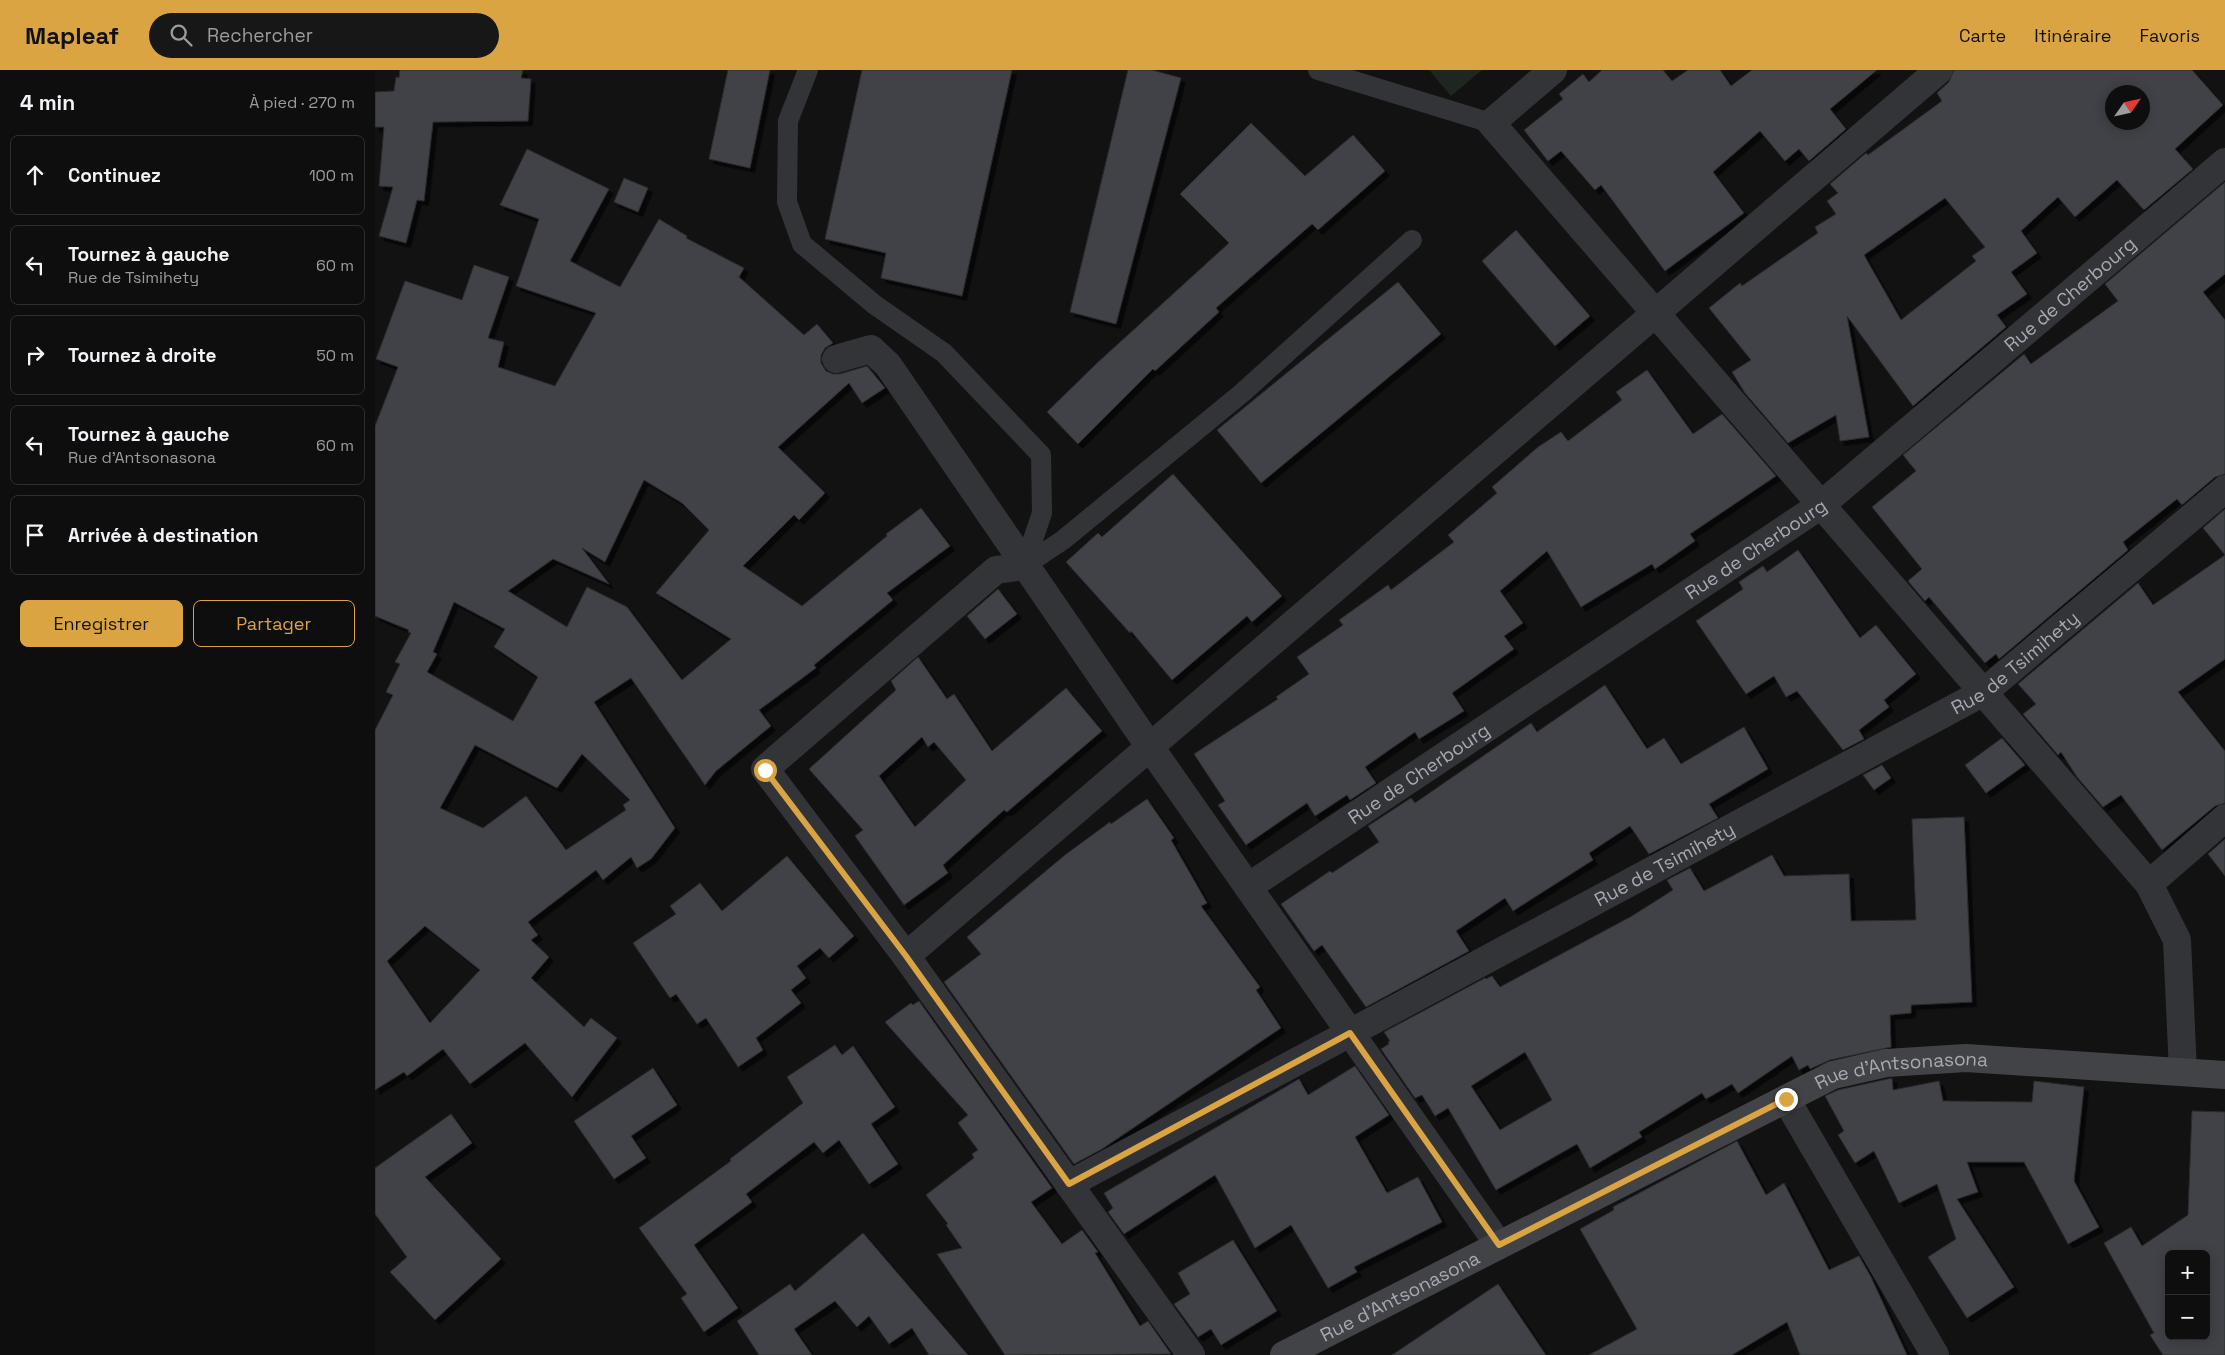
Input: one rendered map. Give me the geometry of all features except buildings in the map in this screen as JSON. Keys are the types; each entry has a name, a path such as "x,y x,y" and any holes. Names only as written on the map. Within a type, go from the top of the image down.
{"street":[{"path":"1553,70 1491,123 2149,884 2177,940 2183,1072"},
{"path":"906,956 1939,70"},
{"name":"Rue de Cherbourg","path":"1248,887 1821,505 2225,162"},
{"path":"837,359 871,349 888,365 1149,747 1499,1245"},
{"name":"Rue de Tsimihety","path":"1069,1184 1984,692 2225,489"},
{"path":"1024,566 996,570 765,770 906,956 1191,1355"},
{"path":"2149,884 2225,818"},
{"name":"Rue d'Antsonasona","path":"1284,1355 1833,1075 1886,1063 1966,1058 2225,1075"},
{"path":"1786,1099 1935,1355"}],"lane":[{"path":"808,70 787,121 787,202 802,244 875,305 944,353 1041,455 1043,513 1024,566"},
{"path":"1318,70 1491,123"},
{"path":"1024,566 1063,540 1242,393 1412,240"}],"shaded area":[{"path":"1429,70 1482,70 1451,96"}],"route":[{"path":"765,770 906,956 1069,1184 1350,1033 1499,1245 1786,1099"}]}
